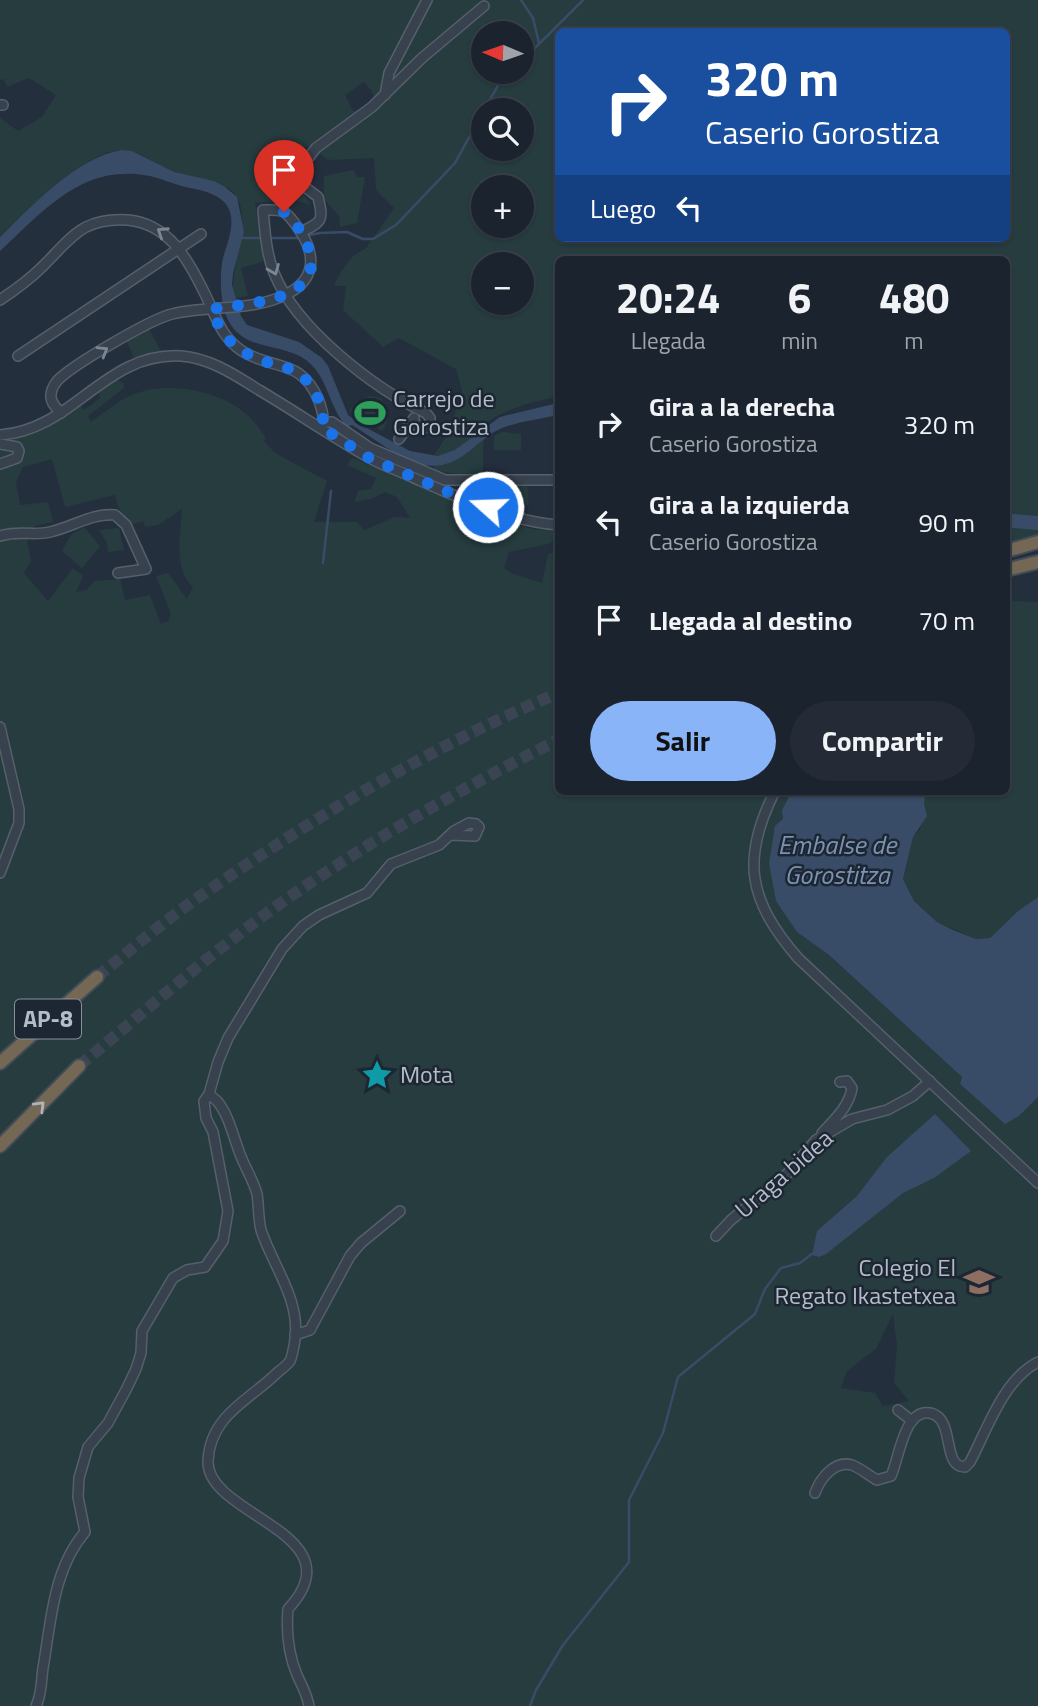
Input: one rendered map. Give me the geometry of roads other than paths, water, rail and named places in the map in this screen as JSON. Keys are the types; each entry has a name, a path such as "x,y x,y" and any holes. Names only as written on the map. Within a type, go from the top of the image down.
{"highway":[{"path":"1010,550 1038,542"},
{"path":"1010,569 1038,562"},
{"name":"AP-8","path":"0,1063 97,977"},
{"name":"AP-8","path":"0,1146 79,1066"}],"street":[{"path":"385,95 389,73 426,0"},
{"path":"301,232 322,218 318,197 305,187 302,179 306,161 316,148 385,95 422,58 484,6"},
{"path":"61,413 51,401 51,393 63,376 157,319 172,314 259,302 286,295 300,286 306,279 311,264 311,255 301,232 284,212 262,210 274,274 286,295 316,332 345,360 430,418 427,426 419,428 414,421"},
{"path":"0,300 41,268 71,237 86,227 104,221 122,220 159,229 171,238 179,249 205,293 224,335 253,357 287,366 307,381 320,402 322,425"},
{"path":"18,356 201,234"},
{"path":"0,435 31,430 61,413 112,374 133,364 169,356 185,356 212,364 322,425 369,458 462,498 514,516 555,525"},
{"path":"399,439 417,413 423,412"},
{"path":"322,425 332,422 370,448 445,480 555,480"},
{"path":"0,444 17,447 19,451 17,458 0,464"},
{"path":"0,536 25,531 49,533 87,518 115,515 126,525 146,569 118,573"},
{"path":"0,727 19,809 19,824 0,873"},
{"path":"773,795 759,827 754,855 756,885 767,918 798,958 1038,1183"},
{"path":"36,1706 40,1699 41,1676 59,1581 67,1558 85,1532 78,1497 81,1470 88,1447 108,1423 127,1388 136,1369 142,1331 173,1278 187,1270 205,1267 223,1241 228,1211 213,1132 206,1118 204,1101 209,1094 228,1038 282,949 303,926 319,915 367,894 391,864 439,845 450,835"},
{"path":"816,1140 849,1100 852,1088 847,1081 841,1082"},
{"name":"Uraga bidea","path":"716,1236 731,1220 787,1174 816,1140 852,1119 887,1110 913,1096 930,1081"},
{"path":"209,1094 217,1100 226,1117 256,1190 260,1226 267,1248 281,1270 295,1317 290,1361 223,1418 216,1431 208,1461 210,1474 216,1486 279,1530 299,1552 306,1566 306,1582 299,1597 288,1609 287,1643 309,1706"},
{"path":"295,1335 310,1330 350,1256 361,1243 400,1211"},
{"path":"815,1493 823,1475 839,1467 852,1465 877,1480 891,1476 906,1426 918,1415 927,1412 936,1415 944,1425 953,1463 964,1467 970,1462 1006,1392 1023,1370 1038,1362"},
{"path":"898,1410 912,1421"}],"water":[{"path":"132,151 174,172 214,181 237,197 244,232 232,285 241,316 247,325 299,342 322,358 328,366 348,415 363,426 410,451 438,456 455,450 500,417 555,404 555,416 505,427 485,438 459,459 437,466 415,463 352,425 347,427 336,411 324,383 306,360 287,351 247,339 238,333 227,318 221,283 231,221 226,204 203,191 156,177 121,174 82,184 47,207 0,251 0,237 56,184 105,154"},
{"name":"Embalse de Gorostitza","path":"790,795 925,795 927,816 913,837 903,879 914,901 937,922 976,939 990,938 1018,911 1038,897 1038,1097 1019,1116 1005,1124 960,1084 962,1077 829,955 797,932 776,901 769,864 775,826 783,819 782,810"},
{"path":"935,1114 971,1151 934,1178 903,1193 826,1254 819,1257 812,1255 817,1231 857,1196 887,1157"}],"waterway":[{"path":"521,0 533,18 539,43"},
{"path":"534,49 583,0"},
{"path":"491,98 499,84"},
{"path":"305,236 347,232 363,239 373,239 396,225 455,163 471,134"},
{"path":"243,238 299,238"},
{"path":"323,563 331,491"},
{"path":"1012,521 1038,523"},
{"path":"530,1706 536,1690 563,1645 629,1562 629,1500 663,1433 678,1377 755,1314 765,1289 781,1268 800,1263 813,1253"}],"tunnel":[{"path":"97,977 189,904 322,816 414,763 555,694"},
{"path":"79,1066 210,957 291,896 422,813 555,742"}],"place":[{"name":"Carrejo de Gorostiza","path":"370,413"},
{"name":"Mota","path":"377,1075"},
{"name":"Colegio El Regato Ikastetxea","path":"979,1282"}]}
